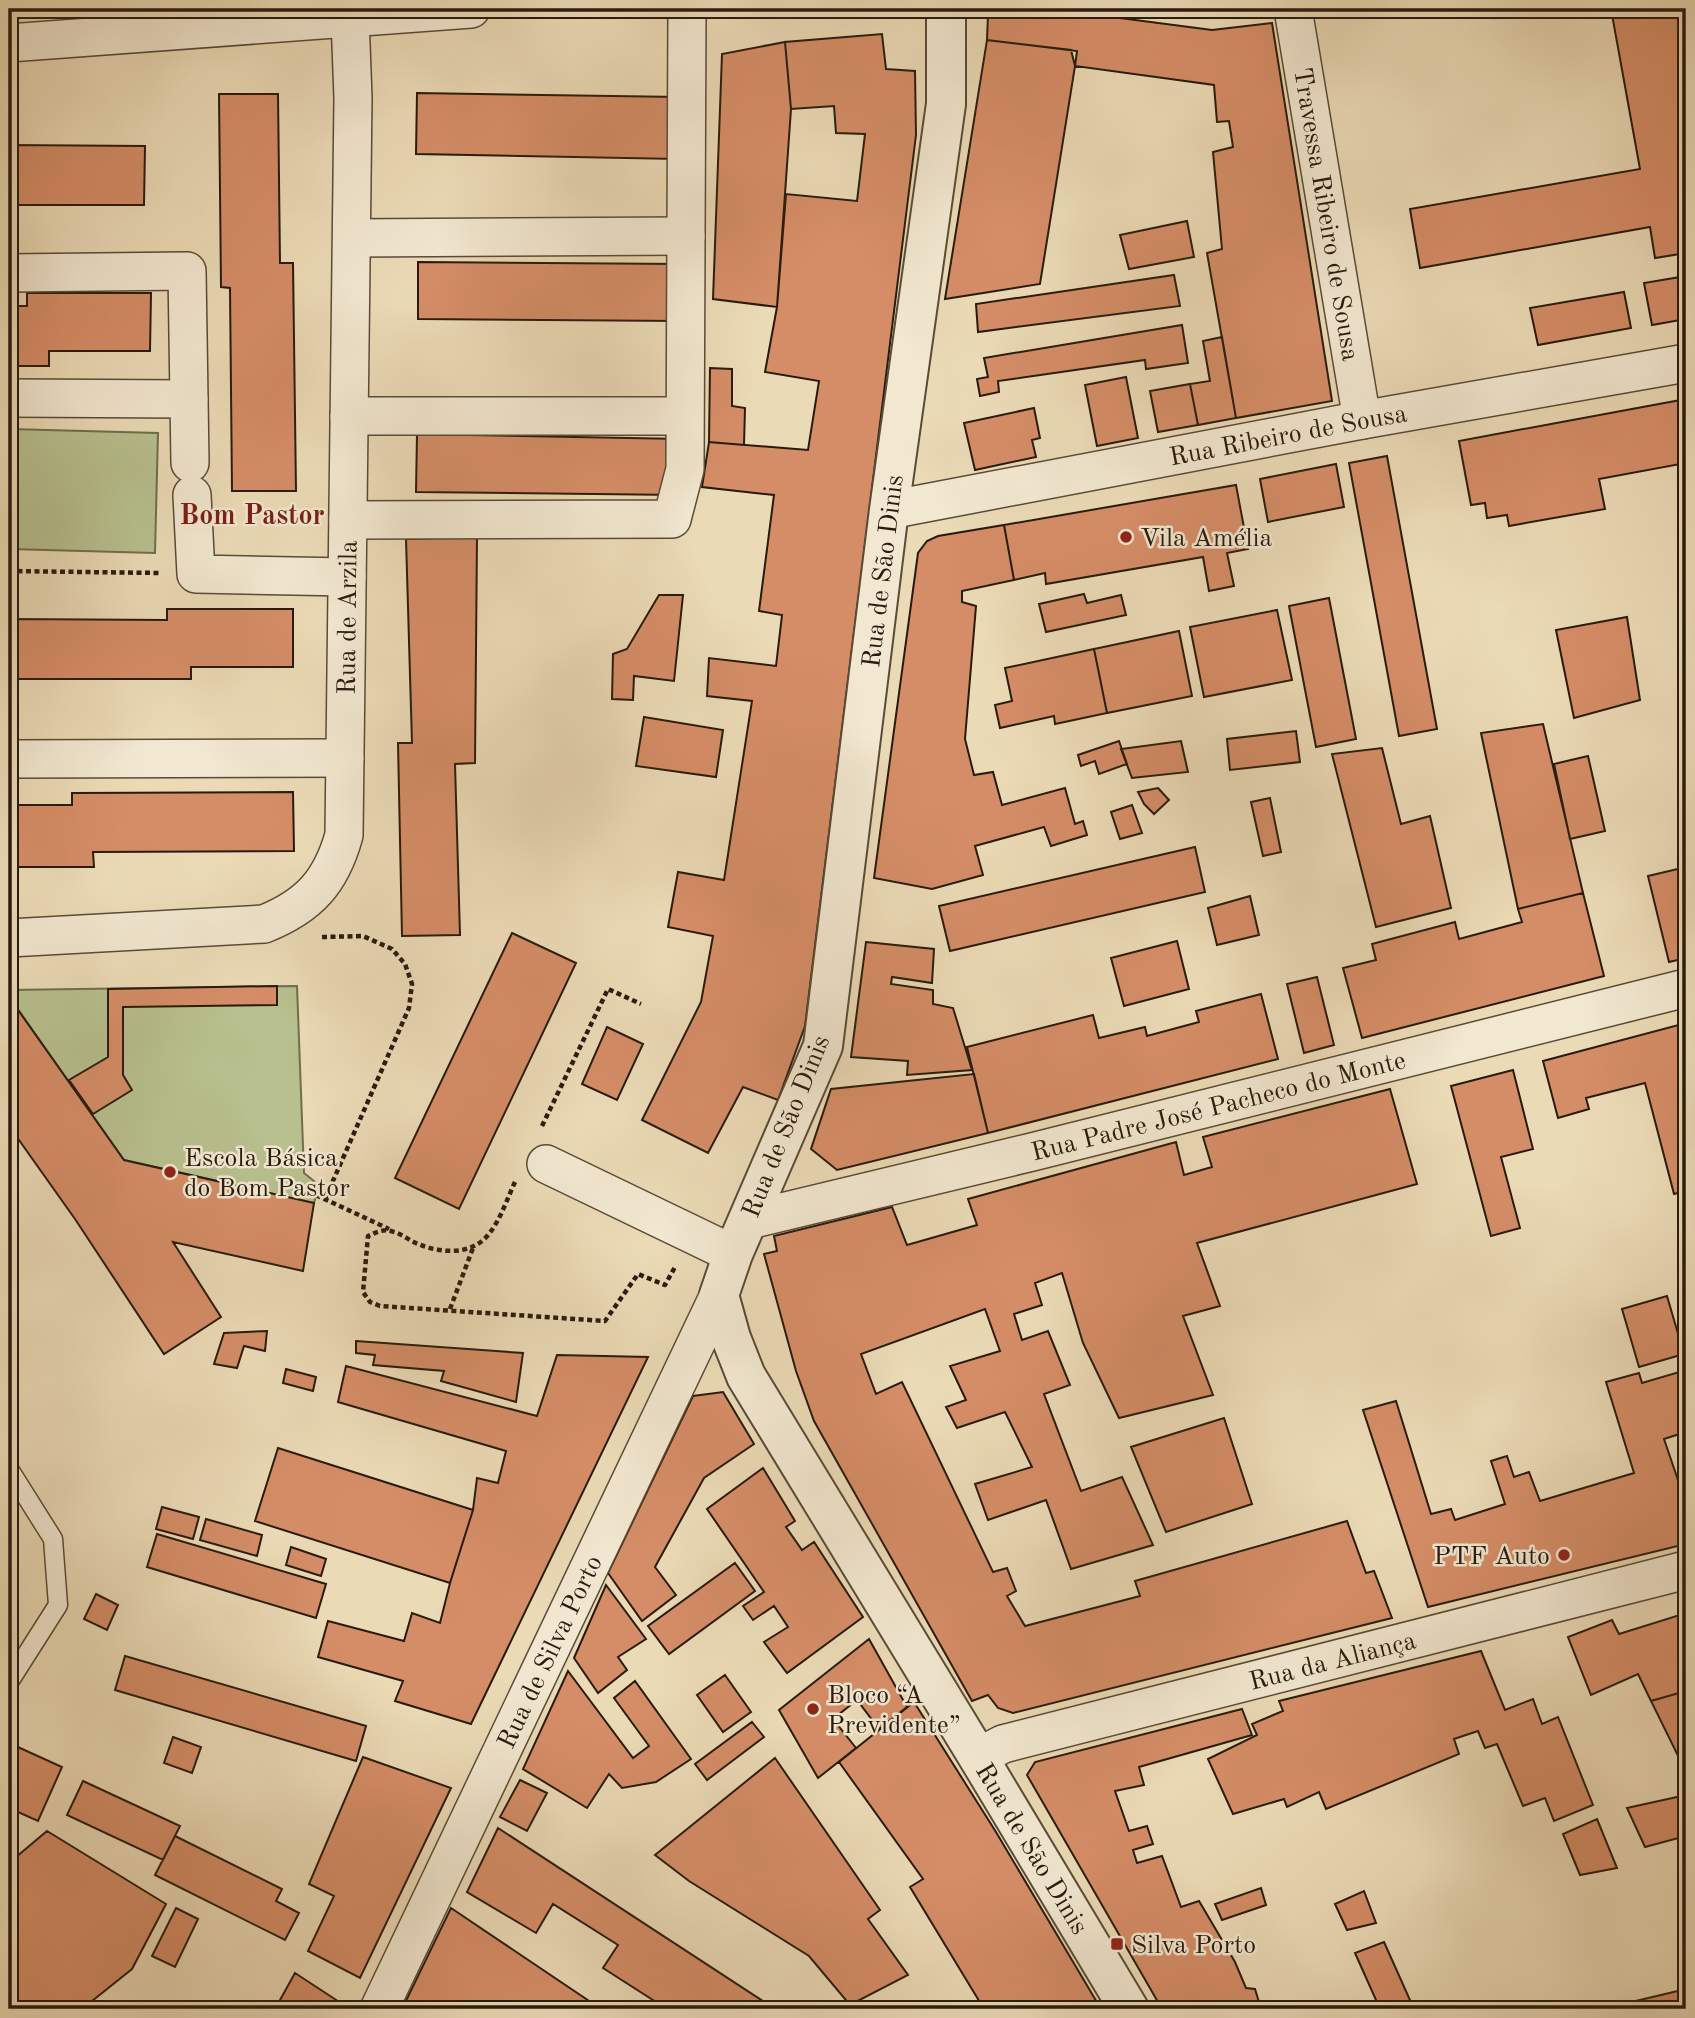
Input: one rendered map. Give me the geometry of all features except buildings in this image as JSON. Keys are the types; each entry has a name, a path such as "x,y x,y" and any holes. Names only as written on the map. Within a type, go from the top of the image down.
{"street":[{"path":"9,43 471,9"},
{"path":"348,520 672,519 685,469 687,9"},
{"name":"Rua de São Dinis","path":"946,9 946,104 890,510 823,1046 733,1254 719,1295 731,1338 746,1376 1129,2009"},
{"name":"Travessa Ribeiro de Sousa","path":"1293,9 1362,420"},
{"name":"Rua de Arzila","path":"9,938 254,925 277,919 298,909 314,894 338,858 344,835 354,98 350,18"},
{"path":"352,238 686,236"},
{"path":"9,273 187,271 191,479 196,573 347,577"},
{"name":"Rua Ribeiro de Sousa","path":"890,510 1362,420 1686,363"},
{"path":"9,398 189,399"},
{"path":"349,416 684,416"},
{"path":"9,759 345,758"},
{"name":"Rua Padre José Pacheco do Monte","path":"749,1220 1045,1149 1686,988"},
{"path":"537,1160 733,1254"},
{"name":"Rua de Silva Porto","path":"379,2009 719,1295"},
{"name":"Rua da Aliança","path":"978,1757 1003,1744 1686,1570"}],"lane":[{"path":"9,1469 53,1539 58,1605 9,1682"}],"path":[{"path":"9,571 196,573"},
{"path":"277,919 296,938 363,936 392,949 405,964 412,984 409,1008 325,1199"},
{"path":"316,1195 419,1245 455,1251 473,1247 488,1236 537,1160 608,989 641,1004"},
{"path":"393,1231 379,1230 368,1236 363,1292 370,1302 380,1306 605,1321 638,1274 665,1285 693,1234"},
{"path":"450,1309 473,1247"}],"green space":[{"path":"9,429 158,433 155,553 9,549"},
{"path":"297,986 304,1173 319,1185 314,1203 124,1160 17,1008 9,1012 9,990"}],"place":[{"name":"Vila Amélia","path":"1126,537"},
{"name":"Escola Básica do Bom Pastor","path":"170,1172"},
{"name":"PTF Auto","path":"1564,1555"},
{"name":"Bloco “A Previdente”","path":"813,1709"},
{"name":"Silva Porto","path":"1117,1944"}],"district":[{"name":"Bom Pastor","path":"252,514"}]}
